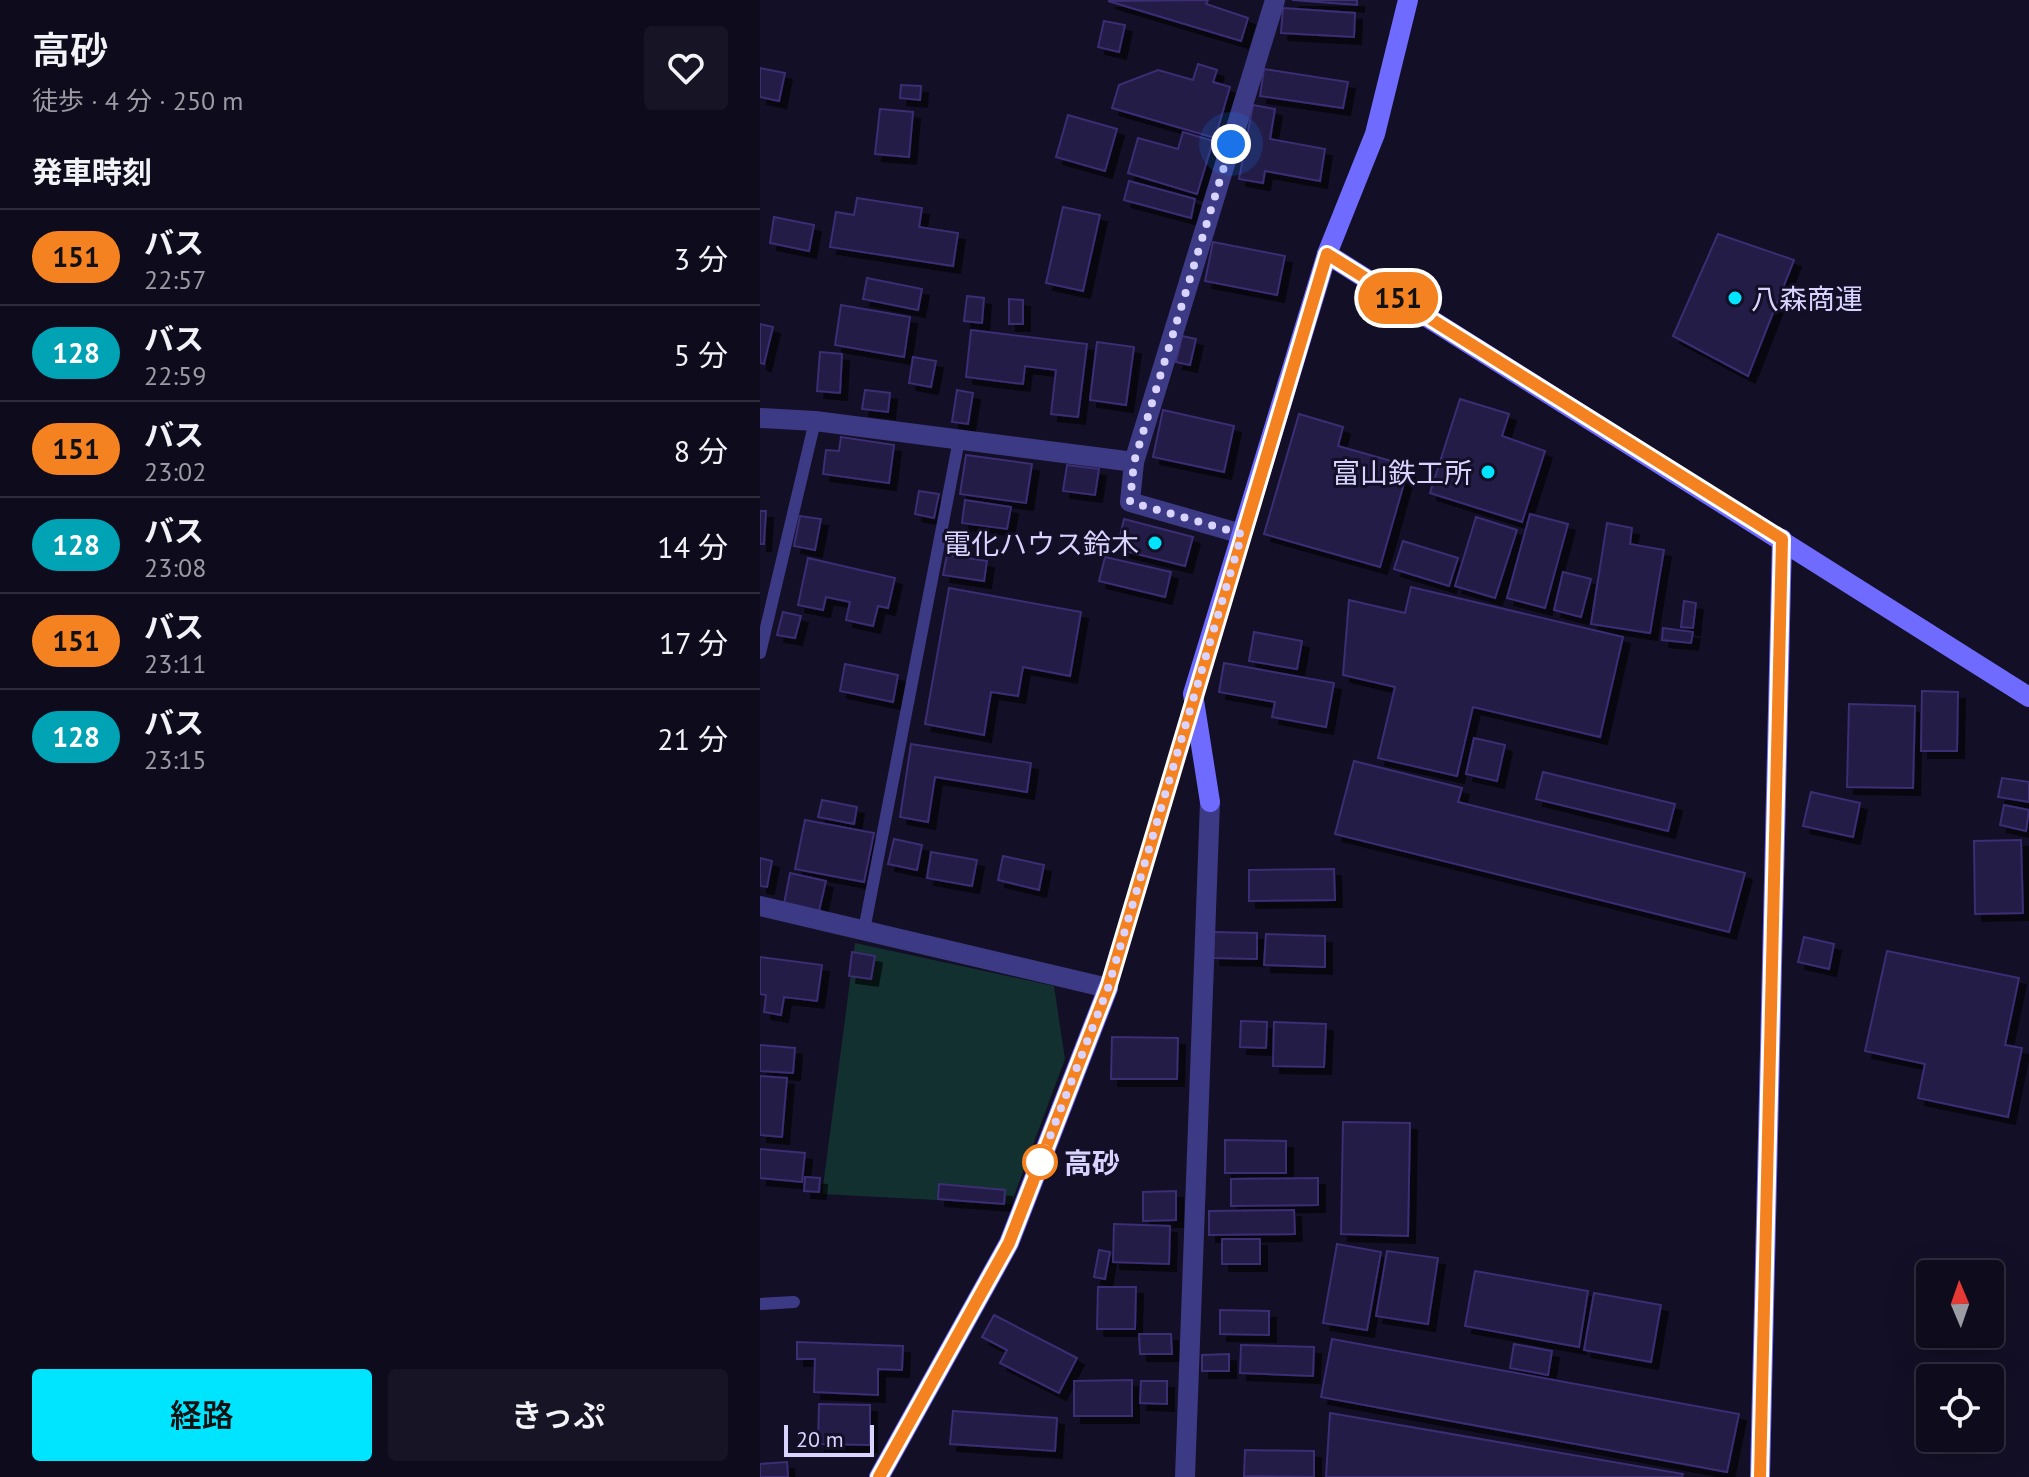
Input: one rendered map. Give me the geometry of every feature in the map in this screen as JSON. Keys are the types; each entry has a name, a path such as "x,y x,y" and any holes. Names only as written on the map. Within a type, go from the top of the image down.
{"street":[{"path":"1242,534 1130,502 1134,462 1275,0"},
{"path":"1185,1477 1210,802 1193,694 1327,254 1375,134 1408,0"},
{"path":"1327,254 2029,697"},
{"path":"760,418 815,421 1134,462"},
{"path":"1760,1477 1782,539"},
{"path":"760,906 1108,988 1009,1243 879,1477"}],"lane":[{"path":"760,653 815,421"},
{"path":"864,930 959,440"},
{"path":"1108,988 1193,694"},
{"path":"760,1304 794,1302"}],"green space":[{"path":"855,943 1054,986 1065,1059 1011,1204 822,1194"}],"building":[{"path":"1208,0 1206,4 1248,18 1241,41 1108,1"},
{"path":"1292,0 1357,0 1357,5"},
{"path":"1283,8 1355,13 1354,37 1281,33"},
{"path":"1104,21 1125,25 1119,52 1098,47"},
{"path":"1198,64 1217,70 1213,82 1230,87 1215,138 1112,108 1119,85 1158,70 1193,80"},
{"path":"760,68 785,73 779,101 760,97"},
{"path":"1264,69 1348,82 1343,108 1260,96"},
{"path":"901,85 921,86 920,100 900,98"},
{"path":"1253,105 1275,109 1270,139 1325,149 1320,181 1265,171 1263,183 1239,179"},
{"path":"880,109 913,112 909,157 875,154"},
{"path":"1068,115 1117,129 1105,171 1056,157"},
{"path":"1183,132 1213,141 1197,194 1128,173 1138,138 1178,149"},
{"path":"1129,181 1195,199 1191,218 1124,200"},
{"path":"857,198 922,208 919,227 958,233 953,266 830,247 836,212 854,215"},
{"path":"1063,207 1100,215 1083,291 1046,283"},
{"path":"774,217 814,225 809,251 770,243"},
{"name":"八森商運","path":"1718,234 1794,260 1748,376 1673,336"},
{"path":"1213,242 1285,256 1277,295 1205,281"},
{"path":"867,278 922,289 918,310 863,299"},
{"path":"967,296 984,298 982,323 964,321"},
{"path":"1009,299 1023,300 1023,324 1009,324"},
{"path":"841,305 910,317 904,357 835,345"},
{"path":"760,324 773,327 764,364 760,363"},
{"path":"971,330 1087,344 1078,417 1051,414 1056,370 1025,366 1023,384 966,377"},
{"path":"1182,336 1196,339 1190,365 1176,362"},
{"path":"1097,342 1134,347 1126,405 1090,400"},
{"path":"820,352 842,354 840,393 817,391"},
{"path":"913,357 936,361 931,387 909,383"},
{"path":"865,390 890,393 888,412 862,409"},
{"path":"957,390 973,393 968,424 952,422"},
{"name":"富山鉄工所","path":"1460,399 1509,414 1502,436 1545,451 1522,522 1430,493"},
{"path":"1163,410 1234,426 1224,472 1153,457"},
{"path":"1299,414 1343,427 1338,446 1409,466 1380,567 1264,534"},
{"path":"841,437 894,445 889,483 823,474 826,450 839,451"},
{"path":"966,455 1032,464 1026,503 960,494"},
{"path":"1067,465 1099,469 1095,495 1063,491"},
{"path":"919,491 939,494 934,518 915,514"},
{"path":"965,500 1011,507 1007,529 962,523"},
{"path":"760,511 766,511 764,544 760,544"},
{"path":"1530,514 1568,524 1545,608 1507,598"},
{"path":"800,516 821,519 815,550 794,546"},
{"path":"1476,517 1517,530 1495,598 1455,586"},
{"name":"電化ハウス鈴木","path":"1124,519 1193,537 1185,566 1117,549"},
{"path":"1607,523 1632,528 1630,544 1664,550 1650,633 1591,624"},
{"path":"1403,541 1458,558 1449,586 1394,569"},
{"path":"947,555 987,561 984,581 943,575"},
{"path":"1105,557 1171,572 1165,597 1099,581"},
{"path":"808,558 895,578 888,608 878,606 873,626 846,620 850,602 826,597 823,610 798,605"},
{"path":"1563,572 1591,579 1581,617 1554,610"},
{"path":"1411,587 1623,637 1600,737 1473,707 1457,776 1378,758 1395,687 1343,675 1349,600 1405,613"},
{"path":"949,588 1081,612 1070,676 1023,667 1018,696 991,692 984,735 925,724"},
{"path":"1684,601 1696,603 1693,628 1681,627"},
{"path":"783,612 801,616 795,638 777,635"},
{"path":"1663,628 1693,632 1691,643 1662,640"},
{"path":"1254,632 1302,641 1297,669 1249,661"},
{"path":"1224,663 1334,683 1326,727 1272,717 1275,702 1219,692"},
{"path":"845,664 898,675 893,702 840,691"},
{"path":"1922,691 1958,692 1957,751 1921,751"},
{"path":"1849,704 1915,706 1913,788 1847,787"},
{"path":"1474,738 1505,745 1497,781 1466,774"},
{"path":"911,744 1031,763 1027,792 935,777 928,822 900,817"},
{"path":"1354,761 1462,788 1458,802 1745,873 1729,932 1335,834"},
{"path":"1543,772 1675,804 1668,831 1536,799"},
{"path":"2002,778 2029,782 2029,802 1998,797"},
{"path":"1811,792 1860,803 1853,837 1803,826"},
{"path":"822,800 857,807 854,824 818,817"},
{"path":"2004,805 2029,810 2026,831 2000,825"},
{"path":"805,820 874,833 864,882 795,869"},
{"path":"894,839 922,845 917,870 888,864"},
{"path":"2021,840 2023,913 1975,914 1974,841"},
{"path":"931,852 977,860 972,886 927,878"},
{"path":"1003,856 1044,865 1039,890 998,880"},
{"path":"760,858 772,861 767,887 760,886"},
{"path":"1334,869 1335,900 1249,901 1249,870"},
{"path":"790,873 826,881 819,911 784,904"},
{"path":"1214,932 1257,933 1257,959 1213,958"},
{"path":"1266,934 1325,936 1325,967 1264,965"},
{"path":"1804,937 1834,944 1829,969 1798,962"},
{"path":"1887,951 2019,978 2005,1045 2022,1048 2008,1117 1918,1098 1925,1064 1865,1051"},
{"path":"852,952 875,956 871,979 849,976"},
{"path":"760,957 822,965 817,1001 784,997 781,1015 764,1012 766,995 760,994"},
{"path":"1241,1021 1267,1022 1266,1048 1240,1047"},
{"path":"1274,1022 1326,1024 1324,1067 1273,1066"},
{"path":"1112,1037 1178,1038 1177,1079 1111,1079"},
{"path":"760,1045 795,1048 793,1073 760,1071"},
{"path":"760,1076 787,1078 782,1137 760,1135"},
{"path":"1343,1122 1410,1123 1408,1236 1341,1234"},
{"path":"1225,1140 1286,1141 1286,1173 1225,1173"},
{"path":"760,1149 805,1153 802,1182 760,1178"},
{"path":"805,1177 820,1178 819,1192 804,1191"},
{"path":"1318,1178 1318,1205 1231,1206 1231,1179"},
{"path":"939,1184 1005,1190 1004,1204 938,1199"},
{"path":"1176,1191 1176,1220 1143,1221 1143,1192"},
{"path":"1294,1210 1295,1234 1209,1235 1209,1211"},
{"path":"1114,1224 1170,1226 1169,1264 1113,1262"},
{"path":"1222,1239 1260,1239 1260,1264 1222,1264"},
{"path":"1337,1244 1381,1252 1367,1330 1323,1323"},
{"path":"1099,1250 1110,1252 1105,1279 1094,1277"},
{"path":"1387,1251 1438,1258 1428,1324 1376,1316"},
{"path":"1475,1271 1588,1291 1579,1347 1465,1326"},
{"path":"1098,1287 1136,1287 1135,1329 1097,1329"},
{"path":"1594,1293 1661,1305 1651,1362 1584,1350"},
{"path":"1220,1310 1269,1311 1269,1335 1220,1334"},
{"path":"994,1315 1077,1358 1059,1393 1000,1363 1007,1350 982,1337"},
{"path":"1139,1334 1171,1334 1172,1354 1140,1354"},
{"path":"1332,1339 1739,1414 1727,1472 1321,1397"},
{"path":"797,1342 903,1346 902,1370 878,1369 878,1395 814,1392 815,1359 797,1359"},
{"path":"1514,1344 1552,1351 1548,1375 1510,1368"},
{"path":"1241,1345 1314,1347 1313,1376 1240,1373"},
{"path":"1229,1354 1229,1371 1202,1371 1202,1355"},
{"path":"1132,1380 1132,1416 1074,1416 1074,1381"},
{"path":"1141,1381 1167,1381 1167,1404 1140,1403"},
{"path":"819,1404 870,1405 870,1445 818,1444"},
{"path":"953,1411 1057,1418 1055,1451 950,1444"},
{"path":"1330,1413 1683,1474 1682,1477 1326,1477"},
{"path":"1245,1450 1314,1451 1314,1477 1244,1476"},
{"path":"787,1462 788,1477 760,1477 760,1464"}],"bus line":[{"name":"151","path":"879,1477 1009,1243 1108,988 1193,694 1327,254 1782,539 1760,1477"}],"place":[{"name":"八森商運","path":"1735,298"},
{"name":"富山鉄工所","path":"1488,472"},
{"name":"電化ハウス鈴木","path":"1155,543"},
{"name":"高砂","path":"1040,1162"}],"route":[{"path":"1040,1162 1108,988 1242,534 1130,502 1134,462 1231,144"}]}
